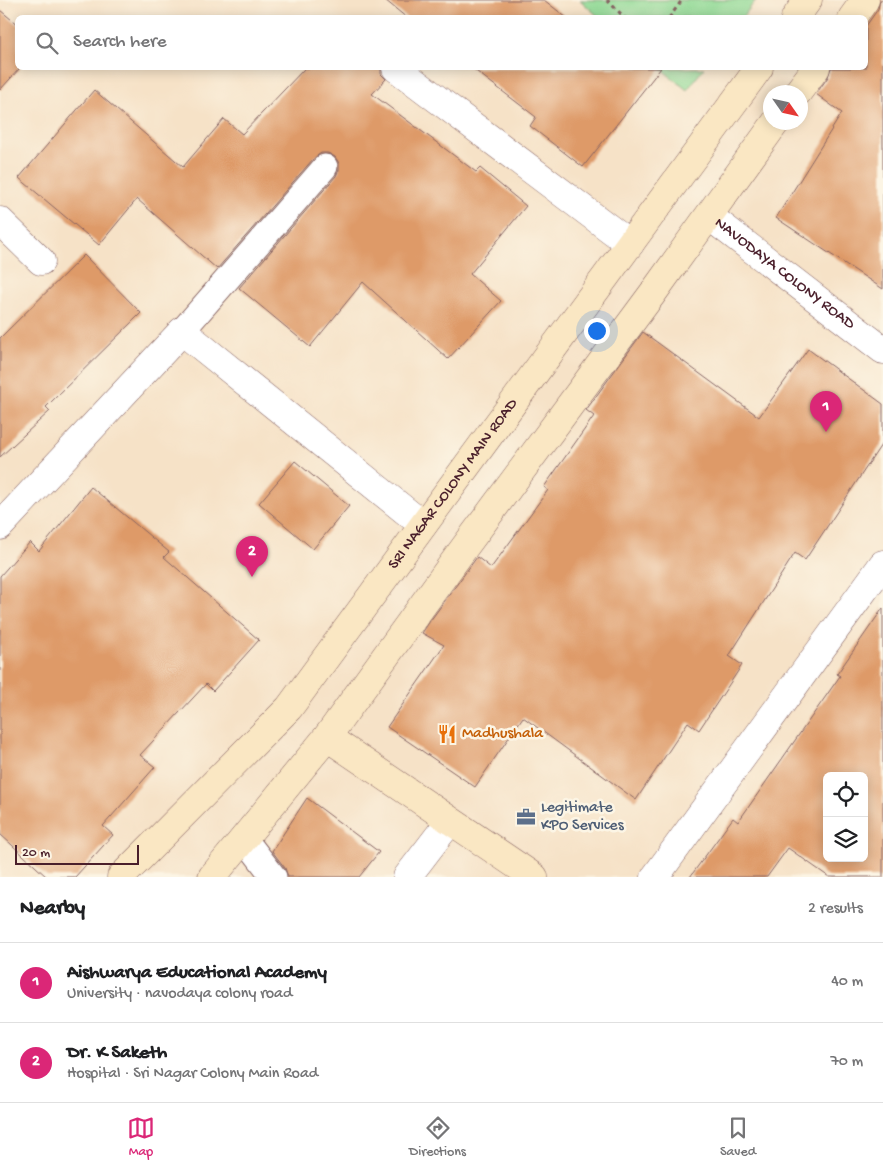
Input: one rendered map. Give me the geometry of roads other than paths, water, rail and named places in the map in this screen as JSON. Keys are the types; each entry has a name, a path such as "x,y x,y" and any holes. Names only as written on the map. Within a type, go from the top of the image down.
{"main road":[{"path":"797,15 808,0"},
{"path":"854,15 865,0"},
{"name":"SRI NAGAR COLONY MAIN ROAD","path":"121,877 289,708 758,70"},
{"path":"803,85 814,70"},
{"path":"212,877 327,737 770,130"},
{"path":"327,737 534,877"}],"street":[{"path":"399,70 630,244"},
{"name":"NAVODAYA COLONY ROAD","path":"709,216 883,350"},
{"path":"0,221 41,261"},
{"path":"0,526 182,331 423,525"},
{"path":"655,877 883,564"},
{"path":"407,877 450,821"}],"lane":[{"path":"182,331 325,167"},
{"path":"244,838 274,877"}],"place":[{"name":"Aishwarya Educational Academy","path":"826,432"},
{"name":"Dr. K Saketh","path":"252,577"},
{"name":"Madhushala","path":"447,734"},
{"name":"Legitimate KPO Services","path":"526,817"}]}
